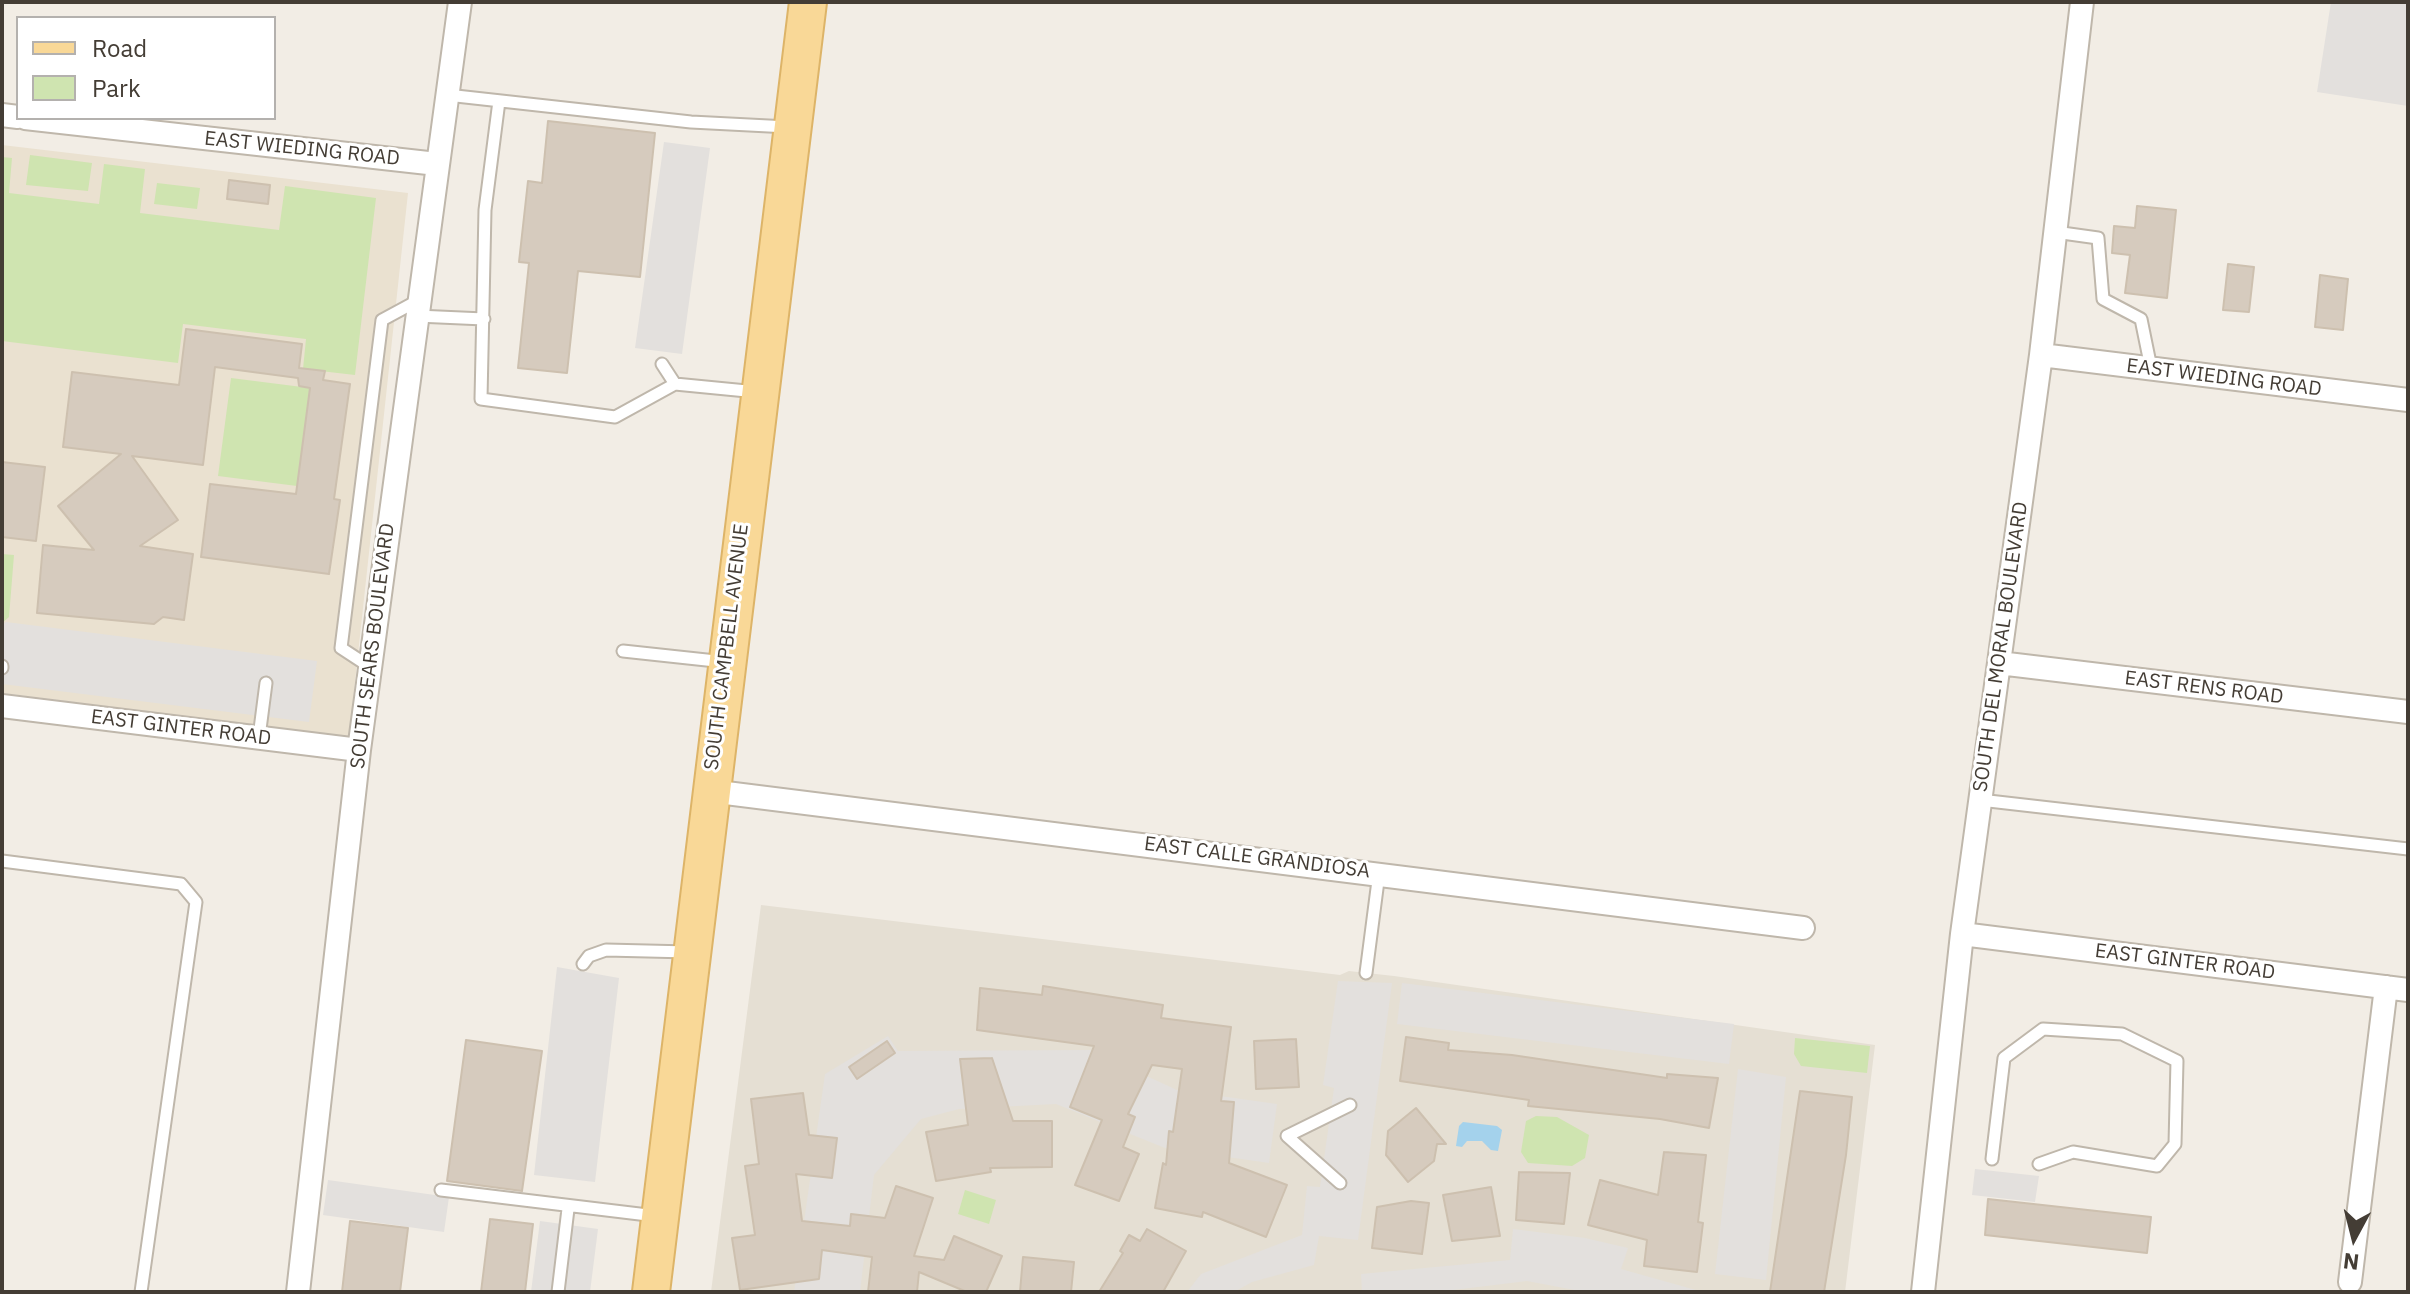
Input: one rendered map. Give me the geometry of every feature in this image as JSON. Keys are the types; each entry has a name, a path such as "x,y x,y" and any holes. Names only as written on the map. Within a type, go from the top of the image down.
{"main road":[{"name":"SOUTH CAMPBELL AVENUE","path":"651,1292 758,392 808,2"}],"street":[{"name":"SOUTH SEARS BOULEVARD","path":"298,1292 359,750 460,2"},
{"name":"SOUTH DEL MORAL BOULEVARD","path":"1923,1292 1962,934 2041,355 2082,2"},
{"name":"EAST WIEDING ROAD","path":"43,120 437,164"},
{"name":"EAST WIEDING ROAD","path":"2041,355 2408,400"},
{"name":"EAST RENS ROAD","path":"1999,663 2408,712"},
{"name":"EAST GINTER ROAD","path":"2,706 359,750"},
{"name":"EAST CALLE GRANDIOSA","path":"710,791 1803,928"},
{"name":"EAST GINTER ROAD","path":"1962,934 2397,988"},
{"path":"2350,1282 2397,988"}],"lane":[{"path":"447,95 691,122 792,127"},
{"path":"499,101 485,210 481,399 615,417 675,384 758,392"},
{"path":"2055,232 2098,238 2103,299 2141,319 2151,368"},
{"path":"370,667 341,648 382,320 418,308 484,319"},
{"path":"662,364 675,384"},
{"path":"623,651 726,662"},
{"path":"259,737 266,683"},
{"path":"1980,800 2408,849"},
{"path":"2,861 181,884 196,902 141,1292"},
{"path":"1366,973 1379,873"},
{"path":"583,964 589,956 606,950 691,952"},
{"path":"1992,1159 2004,1058 2043,1029 2122,1034 2177,1061 2175,1144 2157,1166 2073,1152 2039,1164"},
{"path":"1340,1183 1287,1136 1350,1105"},
{"path":"441,1190 660,1217"},
{"path":"558,1292 568,1209"}],"shaded area":[{"path":"2331,2 2408,2 2408,106 2317,92"},
{"path":"664,142 710,148 682,354 635,348"},
{"path":"2,145 408,193 349,737 2,693"},
{"path":"6,622 317,661 309,722 2,684 2,625"},
{"path":"761,905 1340,975 1349,971 1394,976 1875,1045 1845,1292 711,1292"},
{"path":"557,967 619,978 595,1182 534,1175"},
{"path":"1338,981 1392,983 1358,1240 1319,1236 1314,1265 1252,1282 1234,1292 1187,1292 1201,1274 1302,1235 1307,1186 1320,1187 1334,1088 1323,1085"},
{"path":"1402,983 1734,1024 1729,1064 1397,1024"},
{"path":"888,1036 898,1051 1090,1050 1177,1090 1277,1104 1269,1163 1165,1148 1056,1104 959,1109 921,1119 874,1175 860,1292 794,1292 825,1074"},
{"path":"1738,1069 1786,1077 1766,1280 1715,1274"},
{"path":"1975,1169 2039,1176 2035,1202 1972,1195"},
{"path":"328,1180 449,1197 444,1232 323,1215"},
{"path":"540,1221 598,1229 590,1292 531,1292"},
{"path":"1513,1229 1585,1238 1628,1248 1621,1269 1703,1292 1585,1292 1527,1281 1437,1292 1362,1292 1361,1274 1510,1260"}],"green space":[{"path":"30,155 92,163 88,191 26,185"},
{"path":"2,157 12,158 9,193 99,204 104,164 145,169 140,213 279,230 285,186 376,198 355,375 303,369 306,339 183,324 178,363 2,341"},
{"path":"157,183 200,188 197,209 154,204"},
{"path":"231,378 310,388 297,486 218,476"},
{"path":"2,554 14,555 9,617 2,623"},
{"path":"1795,1038 1870,1046 1867,1073 1801,1066 1794,1054"},
{"path":"1536,1116 1557,1117 1589,1135 1585,1158 1572,1166 1528,1163 1521,1152 1526,1121"},
{"path":"965,1190 996,1200 989,1224 958,1214"}],"water":[{"path":"1463,1122 1497,1126 1502,1130 1498,1151 1491,1150 1482,1141 1467,1141 1462,1147 1456,1146 1459,1126"}],"building":[{"path":"548,121 655,133 640,277 578,271 567,373 518,368 529,263 519,262 528,181 542,183"},
{"path":"229,180 270,185 268,204 227,199"},
{"path":"2137,206 2176,210 2167,298 2125,293 2130,255 2112,253 2114,226 2135,228"},
{"path":"2228,264 2254,267 2249,312 2223,310"},
{"path":"2320,275 2348,279 2343,330 2315,327"},
{"path":"186,329 302,344 299,368 325,371 323,380 350,384 334,499 340,500 329,574 201,557 210,484 296,494 310,388 299,386 298,378 215,367 203,465 132,456 178,520 140,546 193,554 184,620 163,617 154,624 37,613 43,545 94,550 58,506 121,454 63,447 72,372 179,385"},
{"path":"2,462 45,467 36,541 2,537"},
{"path":"1043,986 1163,1005 1161,1018 1231,1027 1221,1101 1234,1102 1229,1163 1287,1185 1266,1237 1203,1212 1202,1217 1155,1208 1163,1163 1166,1165 1169,1131 1173,1132 1182,1069 1152,1065 1128,1114 1135,1117 1123,1147 1139,1154 1119,1201 1075,1185 1102,1120 1070,1107 1094,1046 977,1030 980,988 1042,995"},
{"path":"1406,1037 1449,1043 1448,1050 1512,1055 1667,1078 1667,1074 1718,1078 1709,1128 1660,1119 1528,1106 1529,1100 1400,1081"},
{"path":"1296,1039 1299,1087 1256,1089 1254,1041"},
{"path":"466,1040 542,1051 522,1191 447,1181"},
{"path":"887,1041 895,1053 857,1079 849,1067"},
{"path":"992,1058 1013,1121 1052,1121 1052,1167 990,1168 991,1172 936,1181 926,1132 968,1125 960,1059"},
{"path":"1800,1091 1852,1097 1846,1155 1824,1292 1770,1292"},
{"path":"803,1093 809,1135 837,1138 832,1178 796,1174 802,1221 850,1226 851,1214 885,1218 896,1186 933,1198 914,1256 944,1260 954,1236 1002,1256 986,1292 967,1292 919,1272 917,1292 868,1292 872,1257 822,1250 819,1279 740,1290 732,1238 755,1235 745,1166 759,1164 751,1099"},
{"path":"1416,1108 1446,1144 1437,1144 1434,1161 1408,1182 1386,1155 1388,1131"},
{"path":"1664,1152 1706,1155 1698,1222 1703,1223 1697,1272 1644,1266 1647,1240 1588,1225 1600,1180 1658,1195"},
{"path":"1519,1172 1570,1173 1564,1224 1516,1220"},
{"path":"1491,1187 1500,1236 1452,1241 1443,1195"},
{"path":"1988,1199 2151,1217 2147,1253 1985,1235"},
{"path":"1411,1201 1429,1203 1422,1254 1372,1248 1377,1207"},
{"path":"490,1219 533,1224 525,1292 481,1292"},
{"path":"350,1221 408,1228 400,1292 342,1292"},
{"path":"1147,1229 1186,1251 1163,1292 1099,1292 1123,1253 1120,1251 1129,1235 1140,1241"},
{"path":"1023,1257 1074,1262 1071,1292 1020,1292"}]}
